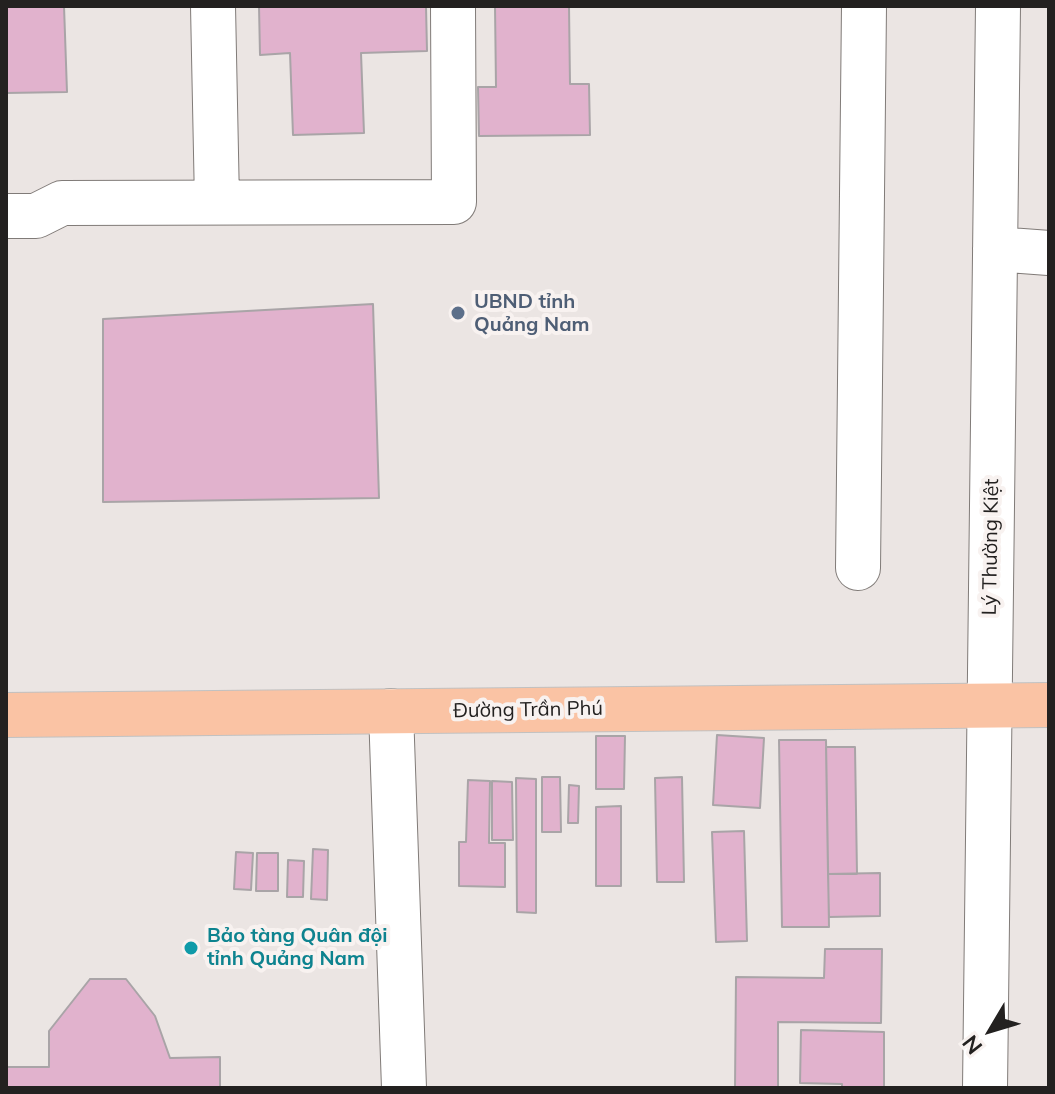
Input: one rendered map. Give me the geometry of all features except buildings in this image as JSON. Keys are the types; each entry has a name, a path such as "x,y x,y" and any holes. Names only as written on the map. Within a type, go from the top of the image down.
{"main road":[{"name":"Đường Trần Phú","path":"6,715 1049,705"}],"street":[{"path":"213,6 217,202"},
{"path":"6,216 36,216 62,203 454,202 453,6"},
{"path":"858,568 864,6"},
{"name":"Lý Thường Kiệt","path":"985,1088 998,6"},
{"path":"995,249 1049,253"},
{"path":"391,711 404,1088"}],"place":[{"name":"UBND tỉnh Quảng Nam","path":"458,313"},
{"name":"Bảo tàng Quân đội tỉnh Quảng Nam","path":"191,948"}]}
